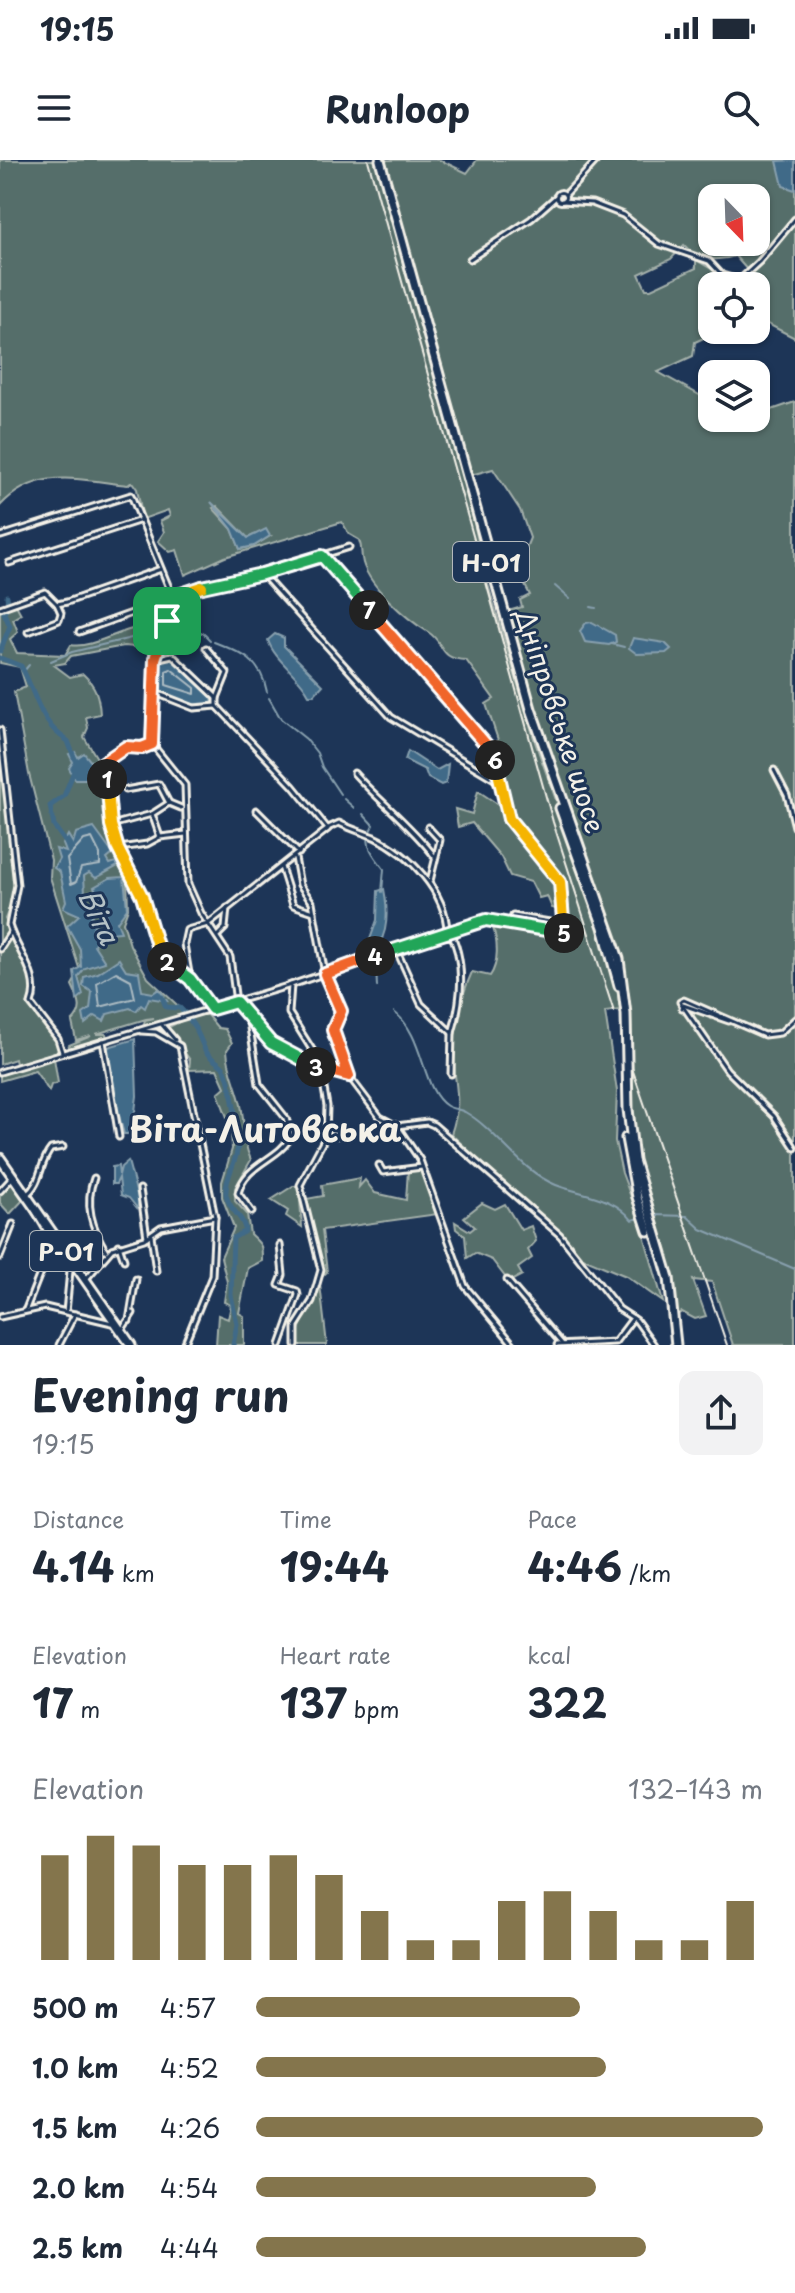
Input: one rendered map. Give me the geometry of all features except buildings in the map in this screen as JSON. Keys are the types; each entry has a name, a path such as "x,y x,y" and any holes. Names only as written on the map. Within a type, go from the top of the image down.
{"main road":[{"name":"Дніпровське шосе","path":"378,160 531,709 619,959 626,1014 630,1135 643,1206 674,1301 674,1345"},
{"name":"Р-01","path":"0,1158 131,1345"}],"street":[{"path":"470,259 559,200 597,160"},
{"path":"559,200 564,195"},
{"path":"564,195 572,202"},
{"path":"559,200 592,203 623,215 659,244 709,261 719,272"},
{"path":"748,272 795,219"},
{"path":"1,536 131,495 172,597 155,659 152,744 182,779 186,805 188,884 208,924 230,957 236,1002 276,1046 318,1068 349,1076"},
{"path":"9,563 141,520"},
{"path":"79,632 221,581 262,574 349,547"},
{"path":"0,1072 291,985 448,930 486,920 566,933 560,882 509,819 489,748 322,556"},
{"path":"57,604 161,569"},
{"path":"262,574 391,717 501,783"},
{"path":"0,608 45,592 57,604 61,618 28,632"},
{"path":"206,648 227,673 217,706 293,786 328,829"},
{"path":"155,659 166,655 177,657 217,698"},
{"path":"155,692 194,708 217,706"},
{"path":"0,730 17,885 9,919 11,932 22,948 34,987 31,1004 58,1039 63,1054"},
{"path":"152,744 142,748 126,747 104,762 111,825 118,849 142,896 160,956 190,979 212,1009"},
{"path":"774,770 787,795 795,827"},
{"path":"354,773 379,801 413,828 435,857"},
{"path":"125,790 159,784 169,803 186,814"},
{"path":"111,825 152,814 169,803"},
{"path":"181,808 186,805"},
{"path":"256,810 297,855 300,885 309,896 314,912 325,974 341,1011 333,1030 349,1076 380,1117 397,1126 416,1152 465,1286 514,1345"},
{"path":"152,814 160,837"},
{"path":"190,979 187,930 208,924 339,823 376,838 430,881 445,909 448,930 458,942 462,976 452,1033 451,1074"},
{"path":"428,827 440,840 430,881"},
{"path":"118,849 147,844 160,837 186,834"},
{"path":"281,867 293,905 314,912"},
{"path":"216,936 225,928 227,908"},
{"path":"512,923 513,916 555,923 564,928"},
{"path":"0,949 11,932"},
{"path":"437,934 454,937"},
{"path":"396,949 421,1004 452,1033"},
{"path":"291,985 289,1013 316,1056 327,1106 326,1136 300,1185 321,1274 312,1301 296,1326 296,1345"},
{"path":"795,1019 775,1035 764,1035 684,1000 680,1002 727,1070 774,1116 795,1148"},
{"path":"682,1008 683,1005 737,1023"},
{"path":"248,1015 259,1084 286,1118 291,1136 283,1150 263,1159 241,1183 238,1193 252,1212"},
{"path":"164,1024 186,1062 204,1176 213,1197 215,1217 212,1276 184,1345"},
{"path":"137,1031 156,1032 177,1042"},
{"path":"103,1041 119,1137"},
{"path":"397,1126 427,1122 434,1125 560,1235 619,1309 633,1318 654,1345"},
{"path":"326,1136 349,1135"},
{"path":"63,1147 51,1149 44,1157 27,1203 70,1271 66,1312"},
{"path":"379,1165 383,1172 389,1173 422,1167"},
{"path":"0,1191 13,1176"},
{"path":"94,1178 88,1194 89,1217 106,1251"},
{"path":"140,1189 156,1271"},
{"path":"86,1279 97,1269 106,1251 175,1223 215,1217"},
{"path":"0,1257 13,1224"},
{"path":"119,1245 124,1260"},
{"path":"280,1245 283,1275 279,1285 297,1291 298,1295 280,1345"},
{"path":"26,1310 39,1276 57,1249"},
{"path":"129,1321 136,1279"},
{"path":"507,1280 559,1344 615,1342 633,1318"},
{"path":"0,1317 45,1307 115,1323"},
{"path":"121,1331 133,1313"},
{"path":"59,1345 75,1314"}],"green space":[{"path":"0,160 375,160 469,500 486,578 535,742 593,902 617,987 620,1010 605,1012 617,1091 615,1141 622,1173 640,1221 663,1302 626,1276 583,1258 451,1134 457,1107 453,1042 457,1018 472,972 490,976 493,971 497,952 493,928 566,936 562,882 514,824 491,747 498,740 486,704 494,699 466,660 446,654 434,636 399,610 379,590 365,568 359,540 349,534 342,522 225,557 185,575 177,550 170,552 158,541 164,532 160,521 170,516 168,510 143,519 137,489 132,482 128,485 76,479 44,480 14,493 0,506","holes":["217,506 248,538 254,535 270,536 254,546 240,549 232,529 213,508"]},
{"path":"383,160 440,160 467,173 477,160 795,160 795,215 770,245 770,184 698,184 698,255 684,245 671,259 639,274 646,289 651,289 696,268 696,260 717,272 698,272 698,341 695,342 693,356 658,372 698,394 698,432 770,432 770,410 795,402 795,1345 733,1345 712,1282 693,1280 706,1316 695,1319 682,1312 676,1315 634,1160 619,959 549,769 505,612 522,607 520,600 530,595 514,564 521,560 530,538 520,510 493,469 467,476 459,446 463,444 393,198 396,191 388,179"},
{"path":"795,222 795,338 770,325 770,272 749,272 764,256 770,256 770,249"},
{"path":"702,256 735,256 721,259"},
{"path":"735,256 761,256 748,271"},
{"path":"15,603 21,614 13,619 18,632 10,639 17,653 65,655 71,645 92,643 139,627 161,628 157,649 124,646 71,656 65,663 54,665 70,677 83,674 98,697 100,714 86,717 88,728 84,737 100,763 106,822 127,878 128,908 123,922 130,945 148,978 188,1015 207,1015 218,1028 225,1029 232,1043 227,1050 228,1057 251,1160 235,1188 235,1201 247,1214 250,1234 262,1251 262,1261 248,1268 239,1313 244,1316 244,1345 216,1345 218,1315 228,1319 231,1305 224,1302 227,1282 221,1257 234,1228 222,1197 222,1182 232,1149 231,1128 218,1093 225,1087 217,1069 189,1070 190,1060 167,1028 181,1021 179,1016 143,1027 145,1020 154,1018 146,1019 96,1034 106,1034 107,1038 66,1051 69,1045 91,1036 76,1040 72,1022 80,1009 72,985 80,971 50,877 51,860 29,774 14,692 26,687 20,667 0,663 0,609"},
{"path":"0,745 16,892 5,919 19,945 33,990 27,1005 58,1041 59,1051 16,1064 15,1059 0,1064"},
{"path":"478,791 499,805 559,882 560,910 552,908 547,896 539,898 531,882 510,876 501,857 472,823 458,827 455,809 472,814"},
{"path":"54,1058 58,1083 51,1085 49,1091 35,1071 0,1081 0,1074"},
{"path":"421,1168 438,1214 322,1230 327,1272 320,1279 318,1247 302,1189 307,1199 323,1196 322,1185 360,1178 359,1187 365,1180 375,1193 406,1200 408,1170"},
{"path":"12,1181 25,1198 10,1214 0,1203 0,1194"},
{"path":"293,1186 299,1186 302,1227 286,1216 288,1211 271,1200"},
{"path":"482,1203 495,1209 505,1204 521,1230 531,1226 536,1241 528,1250 532,1258 518,1268 522,1275 509,1282 492,1260 475,1253 467,1258 465,1236 456,1229 455,1222 470,1231 475,1227 464,1217"},
{"path":"320,1284 327,1345 298,1345 296,1336"}],"water":[{"path":"795,160 795,190 783,186 777,161"},
{"path":"211,502 248,538 266,529 270,536 254,546 240,549 232,529"},
{"path":"592,622 615,635 616,642 609,645 585,642 580,631 586,623"},
{"path":"275,634 284,638 284,646 323,685 314,695 309,695 271,647 268,640"},
{"path":"633,638 665,643 671,649 666,653 637,654 629,648"},
{"path":"166,658 183,667 211,693 213,704 184,702 163,694 157,676 159,663"},
{"path":"408,751 437,770 448,764 446,783 441,785 428,778 425,770 405,760"},
{"path":"75,752 78,757 84,753 97,769 96,779 75,779 69,768 73,762 69,754"},
{"path":"94,828 113,854 107,859 110,864 116,862 118,866 96,878 89,873 84,876 85,893 93,913 89,922 95,925 93,928 98,935 94,945 105,962 85,968 78,977 83,995 77,1000 74,971 81,967 80,949 67,926 79,915 63,908 66,901 60,872 54,868 59,859 56,849 66,852 63,844 68,835 73,843 76,833"},
{"path":"124,877 127,908 117,922 121,932 110,933 104,908 94,887 110,878"},
{"path":"384,889 386,922 383,937 375,948 369,942 377,920 378,891"},
{"path":"119,959 126,970 139,972 142,991 153,993 159,989 167,1001 149,998 145,1008 141,1005 136,1011 130,1008 107,1014 104,1021 95,1016 85,1024 83,1014 90,1009 92,992 83,986 84,977 98,973"},
{"path":"135,1039 137,1096 132,1134 124,1134 107,1072 108,1047"},
{"path":"128,1161 139,1202 137,1208 129,1198 121,1195 119,1178 116,1184 112,1184 112,1167 118,1166 119,1175 121,1167"}],"waterway":[{"path":"491,542 496,561"},
{"path":"555,586 570,599"},
{"name":"Віта","path":"0,651 10,626 4,613 8,605 7,596"},
{"path":"591,607 596,608"},
{"path":"51,661 72,652 161,631"},
{"path":"190,633 203,633 210,640"},
{"path":"214,642 249,659 260,672 267,692"},
{"path":"612,644 624,647"},
{"name":"Віта","path":"0,658 21,666 44,717 68,741 74,757"},
{"path":"24,671 29,665"},
{"path":"269,698 281,719 306,739 317,753 322,767 340,794"},
{"name":"Віта","path":"67,844 54,826 50,806 64,796 74,771"},
{"path":"344,799 354,808"},
{"path":"363,814 373,825 368,843 384,869 382,892"},
{"path":"375,946 377,987"},
{"name":"Віта","path":"162,997 166,1007 180,1008 188,1018 207,1053 226,1072 231,1092 238,1145 226,1194 245,1231 233,1238 231,1295 237,1324 233,1345"},
{"path":"394,1012 412,1034 432,1088 447,1106 477,1120 543,1178 607,1201 632,1220 640,1218"},
{"path":"654,1215 687,1216 701,1229 795,1269"}],"railway":[{"path":"368,160 553,822 614,1012"},
{"path":"632,1068 727,1345"}],"district":[{"name":"Віта-Литовська","path":"265,1128"}],"route":[{"path":"322,556 489,748 509,819 560,882 564,893 562,909 566,933 486,920 325,974 341,1011 333,1030 349,1076 309,1065 271,1043 236,1002 212,1009 190,979 160,956 142,896 118,849 107,797 104,762 120,749 142,748 152,744 150,726 155,659 167,621 172,597 221,581 262,574 322,556"}]}
